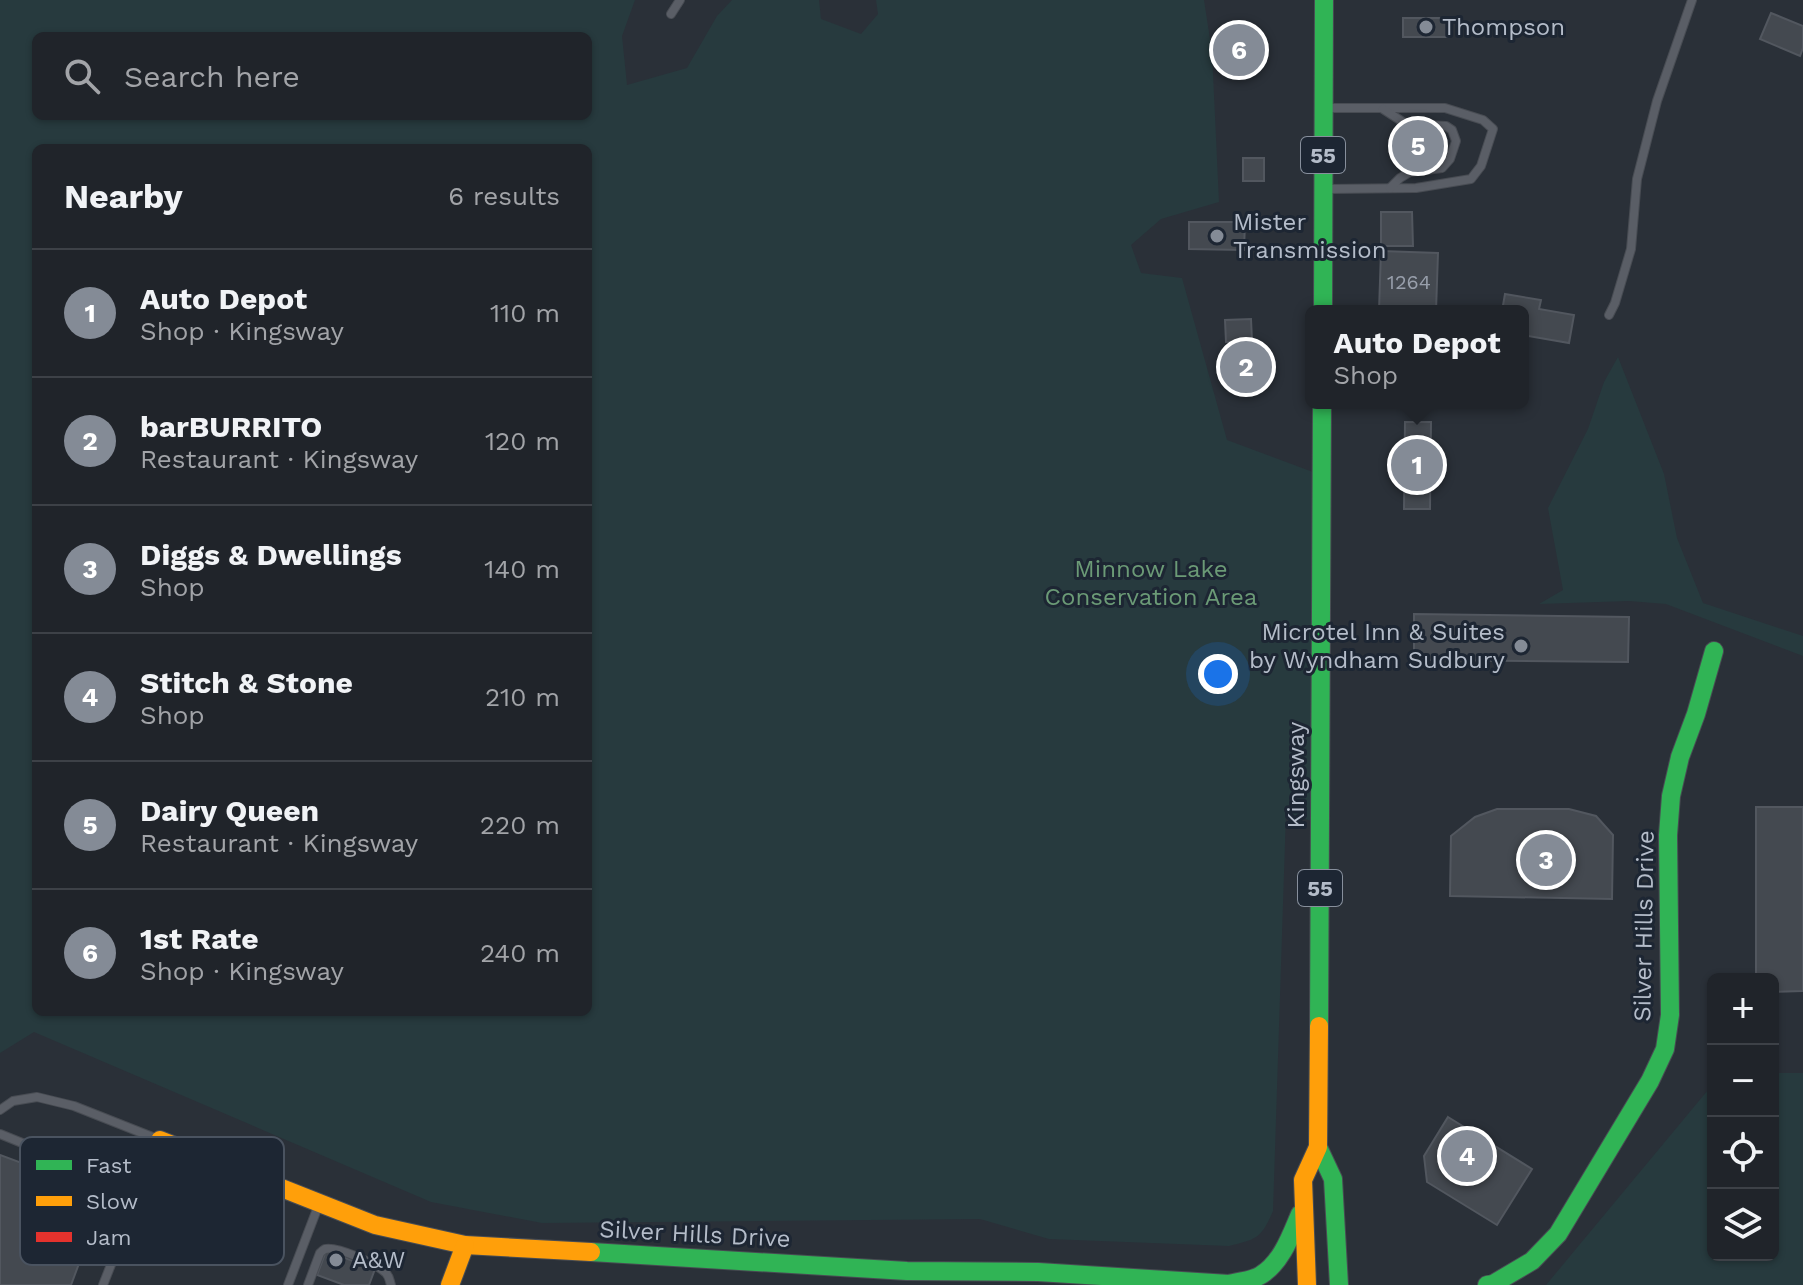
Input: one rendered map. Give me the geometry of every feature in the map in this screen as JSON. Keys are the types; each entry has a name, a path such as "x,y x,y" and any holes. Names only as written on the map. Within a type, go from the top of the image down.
{"street":[{"name":"55","path":"1323,305 1324,0"},
{"name":"Kingsway","path":"1307,1285 1303,1180 1318,1147 1322,409"},
{"name":"Silver Hills Drive","path":"1487,1285 1532,1261 1558,1234 1650,1081 1665,1049 1670,1015 1668,835 1671,796 1680,757 1714,651"},
{"name":"Kingsway","path":"1318,1147 1333,1179 1339,1285"},
{"name":"Silver Hills Drive","path":"284,1190 375,1225 465,1245 1037,1279 1245,1285"},
{"path":"1229,1284 1260,1276 1271,1267 1286,1245 1303,1208"},
{"path":"450,1285 465,1245"}],"lane":[{"path":"671,14 680,0"},
{"path":"1609,315 1631,249 1637,179 1657,101 1692,0"},
{"path":"1323,189 1416,188 1471,179 1481,166 1493,129 1483,120 1467,113 1445,108 1324,108"},
{"path":"1382,108 1406,124 1446,126 1452,130 1456,141 1450,159 1442,168 1410,172 1390,188"},
{"path":"2,1106 37,1097 74,1106 152,1137"},
{"path":"0,1134 20,1142"},
{"path":"288,1285 319,1204"},
{"path":"308,1285 320,1253 324,1249 332,1249 353,1255 384,1271 391,1285"},
{"path":"103,1285 111,1265"}],"green space":[{"name":"Minnow Lake Conservation Area","path":"0,0 635,0 622,36 627,85 687,68 717,16 732,0 819,0 821,19 861,34 878,14 876,0 1204,0 1212,52 1219,202 1161,219 1131,245 1141,273 1182,278 1227,440 1321,475 1319,824 1286,812 1273,1211 1261,1233 1246,1242 1229,1246 1049,1239 980,1219 542,1223 431,1202 34,1032 0,1053"},
{"path":"1618,357 1664,474 1677,538 1703,603 1803,636 1803,656 1666,604 1629,601 1539,604 1563,590 1548,508 1588,429 1604,382"},
{"path":"1779,1073 1803,1073 1803,1285 1546,1285 1707,1091 1707,1261 1779,1261"}],"building":[{"path":"1771,13 1803,26 1800,56 1760,39"},
{"name":"Thompson","path":"1403,18 1449,18 1449,37 1403,37"},
{"path":"1223,29 1256,29 1256,70 1222,70"},
{"path":"1400,132 1435,132 1436,159 1400,160"},
{"path":"1243,158 1264,158 1264,181 1243,181"},
{"path":"1381,212 1412,212 1413,246 1381,246"},
{"name":"Mister Transmission","path":"1189,222 1245,222 1244,250 1189,249"},
{"path":"1381,251 1438,253 1436,305 1379,305"},
{"path":"1505,294 1541,300 1539,309 1574,315 1569,343 1529,336 1529,305 1503,305"},
{"path":"1251,319 1252,341 1226,342 1225,320"},
{"path":"1231,351 1262,351 1262,382 1231,382"},
{"path":"1405,422 1431,422 1430,509 1404,509"},
{"path":"1414,614 1629,617 1628,662 1423,660 1423,654 1414,654"},
{"path":"1756,807 1803,807 1803,991 1779,992 1779,973 1756,973"},
{"path":"1497,809 1569,809 1596,816 1613,835 1612,899 1450,896 1451,836 1475,817"},
{"path":"1448,1117 1532,1169 1497,1225 1427,1182 1424,1156"},
{"path":"0,1155 20,1162 20,1265 78,1265 71,1285 0,1285"},
{"name":"A&W","path":"326,1251 375,1269 369,1285 344,1285 317,1275"}],"traffic: fast":[{"path":"1323,305 1324,0"},
{"path":"1319,1026 1322,409"},
{"path":"1487,1285 1532,1261 1558,1234 1650,1081 1665,1049 1670,1015 1668,835 1671,796 1680,757 1714,651"},
{"path":"1318,1147 1333,1179 1339,1285"},
{"path":"1229,1284 1254,1279 1268,1270 1285,1248 1300,1214"},
{"path":"591,1252 907,1271 1038,1272 1245,1285"}],"traffic: slow":[{"path":"1307,1285 1303,1180 1318,1147 1319,1026"},
{"path":"284,1189 375,1225 465,1245 591,1252"},
{"path":"450,1285 465,1245"}],"place":[{"name":"Thompson","path":"1426,27"},
{"name":"1st Rate","path":"1239,50"},
{"name":"Dairy Queen","path":"1418,146"},
{"name":"Mister Transmission","path":"1217,236"},
{"name":"barBURRITO","path":"1246,367"},
{"name":"Auto Depot","path":"1417,465"},
{"name":"Microtel Inn & Suites by Wyndham Sudbury","path":"1521,646"},
{"name":"Diggs & Dwellings","path":"1546,860"},
{"name":"Stitch & Stone","path":"1467,1156"},
{"name":"A&W","path":"336,1260"}]}
